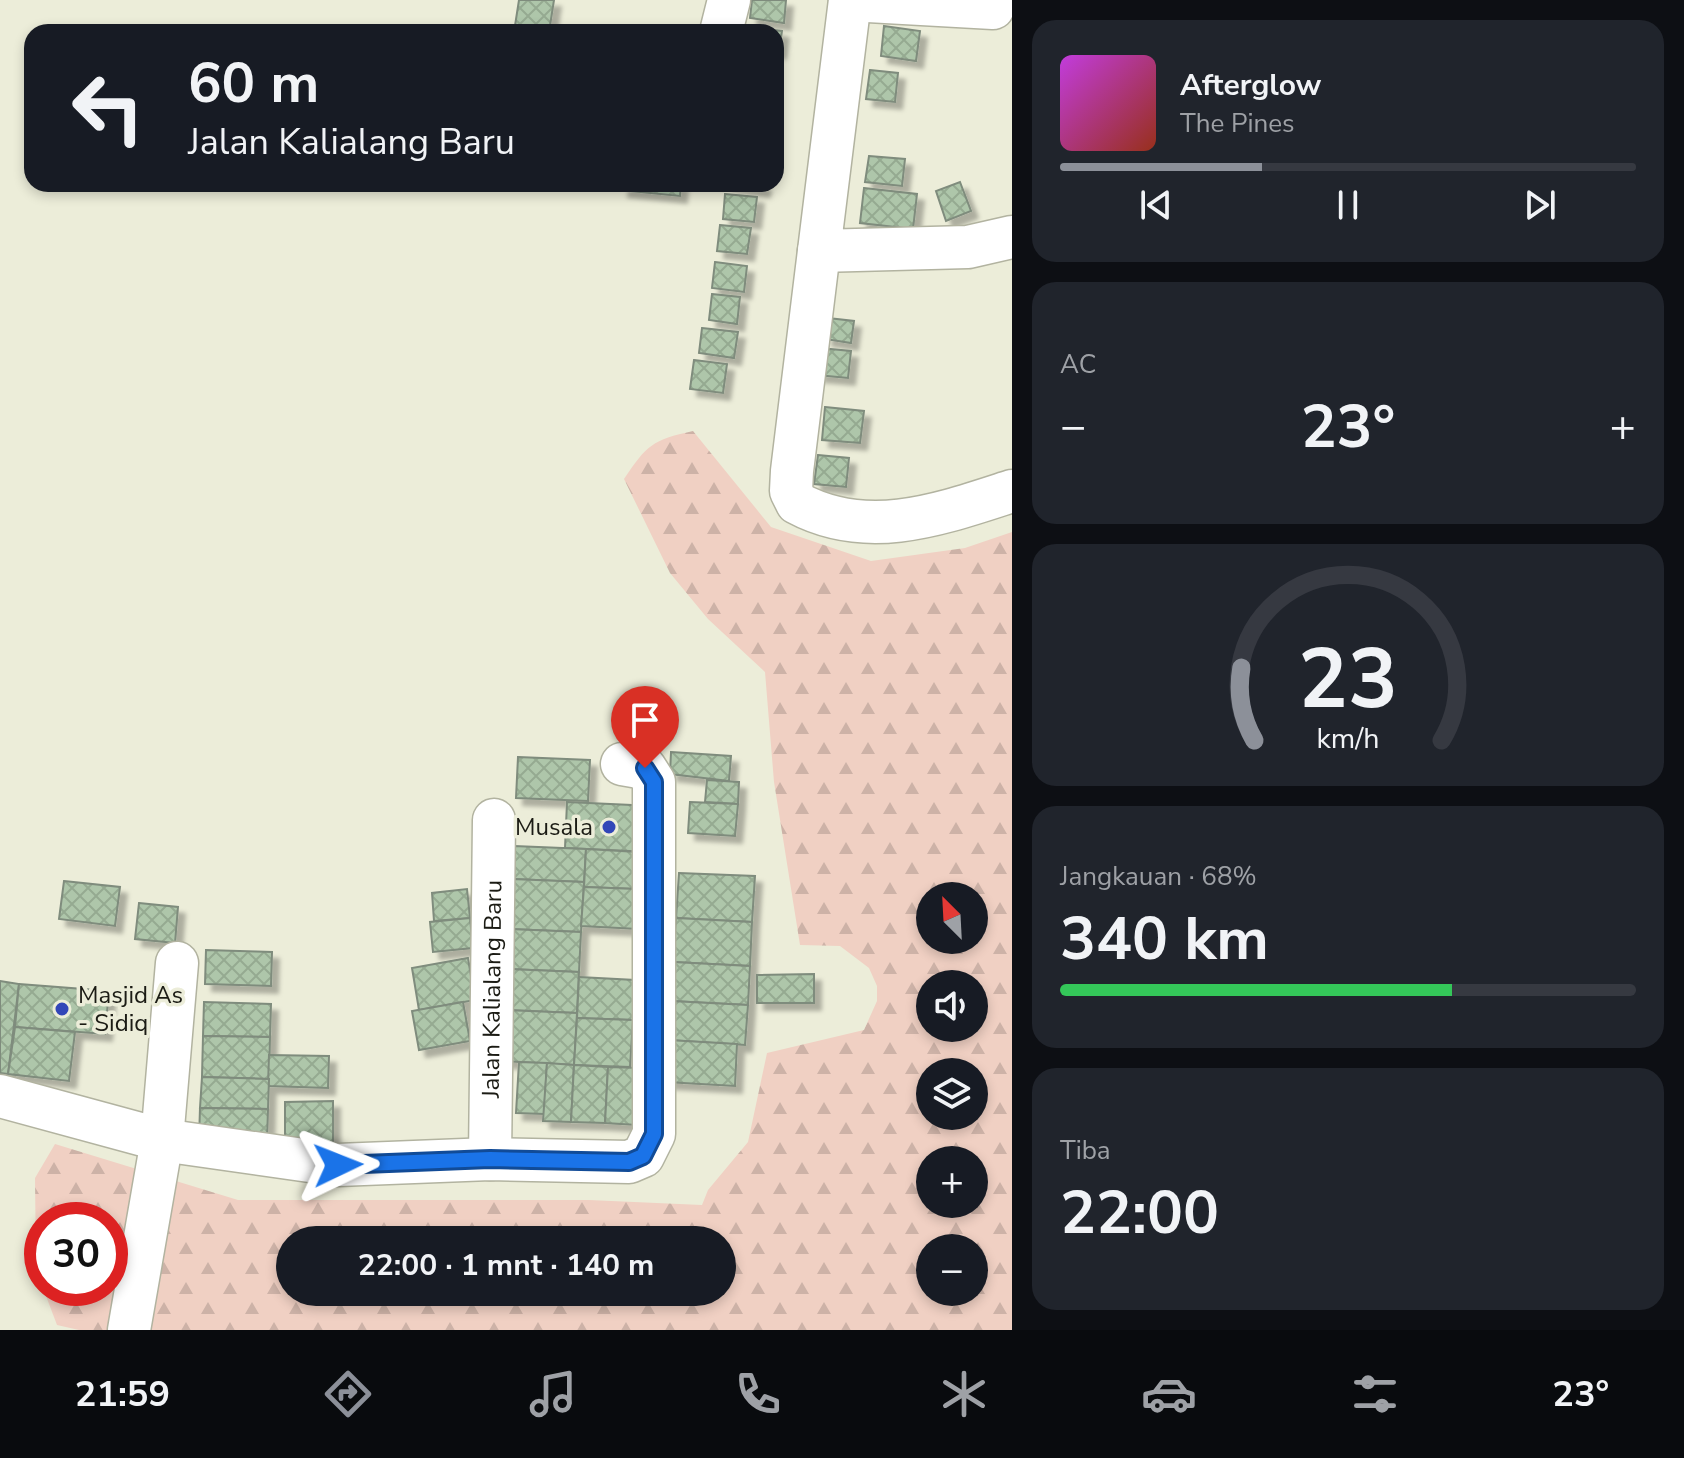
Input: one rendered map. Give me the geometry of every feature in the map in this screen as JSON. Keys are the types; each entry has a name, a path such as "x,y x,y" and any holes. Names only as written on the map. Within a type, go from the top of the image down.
{"street":[{"path":"723,24 729,0"},
{"path":"993,8 850,0 791,491 797,503 856,523 889,523 935,516 1012,491"},
{"path":"819,251 968,247 1012,237"},
{"path":"0,1096 162,1140 338,1165 490,1159 629,1162 643,1156 651,1146 654,1134 654,782 645,768 622,764"},
{"name":"Jalan Kalialang Baru","path":"490,1159 494,820"},
{"path":"129,1330 162,1140 177,963"}],"green space":[{"path":"693,431 771,527 871,561 965,548 1012,532 1012,1330 79,1330 57,1325 50,1306 128,1306 128,1202 35,1202 35,1178 55,1144 238,1200 589,1200 702,1205 708,1190 748,1142 767,1053 864,1030 877,1001 877,986 869,968 840,946 800,945 774,782 765,672 708,619 670,573 624,479 645,451 659,441"}],"building":[{"path":"519,0 554,0 550,24 515,24"},
{"path":"752,0 786,0 784,23 750,18"},
{"path":"884,26 920,31 916,61 881,56"},
{"path":"870,70 898,73 895,102 866,99"},
{"path":"869,156 905,159 902,186 865,182"},
{"path":"960,182 971,211 946,221 936,191"},
{"path":"864,188 917,194 913,229 860,223"},
{"path":"641,192 680,192 680,196"},
{"path":"725,194 757,197 754,222 723,219"},
{"path":"720,225 751,228 747,254 717,251"},
{"path":"715,262 747,266 744,292 712,288"},
{"path":"712,294 740,297 737,324 709,320"},
{"path":"828,318 854,321 851,343 825,339"},
{"path":"702,328 738,332 734,358 699,353"},
{"path":"820,348 851,351 848,378 817,375"},
{"path":"694,360 727,364 723,393 690,389"},
{"path":"825,407 864,411 860,443 822,440"},
{"path":"818,455 849,458 846,487 814,484"},
{"path":"671,752 731,756 729,781 670,774"},
{"path":"518,757 590,760 588,801 516,798"},
{"path":"707,780 739,782 738,804 705,802"},
{"name":"Musala","path":"567,802 653,806 651,852 565,848"},
{"path":"690,802 738,804 735,836 688,833"},
{"path":"514,846 586,849 584,882 512,879"},
{"path":"586,849 638,852 637,889 584,887"},
{"path":"679,873 755,876 752,922 676,918"},
{"path":"512,879 584,882 581,932 509,929"},
{"path":"64,881 120,887 115,926 59,919"},
{"path":"584,887 637,889 638,929 581,926"},
{"path":"467,889 470,918 434,921 432,893"},
{"path":"139,903 178,907 175,943 135,939"},
{"path":"470,918 473,948 433,952 430,922"},
{"path":"676,918 752,922 750,966 673,962"},
{"path":"509,929 581,932 579,972 508,969"},
{"path":"206,950 272,952 271,986 205,984"},
{"path":"468,958 475,1000 419,1010 412,968"},
{"path":"673,962 750,966 748,1005 671,1001"},
{"path":"508,969 579,972 577,1013 505,1010"},
{"path":"814,974 814,1003 757,1003 757,975"},
{"path":"579,977 635,980 633,1020 577,1018"},
{"path":"0,981 19,984 8,1074 0,1073"},
{"name":"Masjid As - Sidiq","path":"19,984 109,991 105,1034 15,1027"},
{"path":"671,1001 748,1005 745,1045 668,1040"},
{"path":"204,1002 271,1004 270,1037 203,1036"},
{"path":"463,1002 470,1041 419,1050 412,1011"},
{"path":"505,1010 577,1013 574,1065 503,1061"},
{"path":"577,1018 633,1020 630,1067 574,1065"},
{"path":"15,1027 75,1032 69,1081 8,1074"},
{"path":"203,1036 270,1037 269,1079 202,1077"},
{"path":"668,1040 737,1044 735,1086 666,1082"},
{"path":"269,1055 329,1056 328,1088 268,1086"},
{"path":"519,1062 547,1063 544,1114 516,1113"},
{"path":"547,1063 574,1065 571,1122 543,1121"},
{"path":"574,1065 608,1067 605,1123 571,1122"},
{"path":"608,1067 640,1068 637,1125 605,1123"},
{"path":"202,1077 269,1079 268,1109 200,1108"},
{"path":"333,1101 333,1145 285,1145 285,1102"},
{"path":"200,1108 268,1109 267,1141 199,1140"}],"place":[{"name":"Musala","path":"609,827"},
{"name":"Masjid As - Sidiq","path":"62,1009"}],"route":[{"path":"338,1165 490,1159 629,1162 643,1156 651,1146 654,1134 654,782 645,768"}]}
